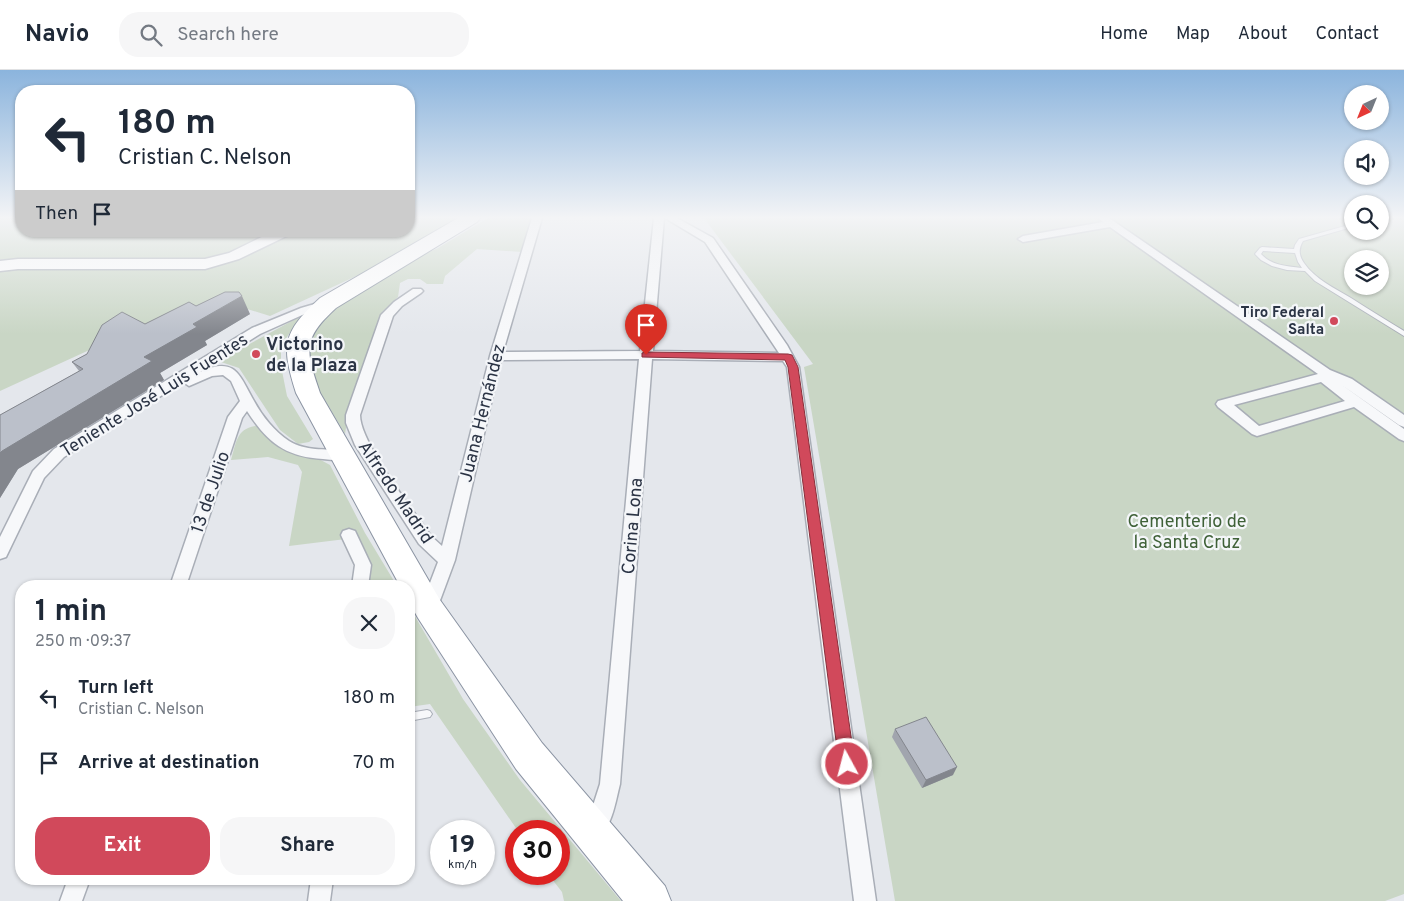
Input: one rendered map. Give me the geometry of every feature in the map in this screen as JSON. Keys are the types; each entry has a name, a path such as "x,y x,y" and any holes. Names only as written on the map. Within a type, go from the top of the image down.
{"highway":[{"path":"406,257 328,303 310,318 299,335 297,358 308,393 413,580"},
{"path":"415,584 429,609 530,756 650,901"}],"street":[{"path":"0,266 18,264 205,264 231,257"},
{"name":"Juana Hernández","path":"429,609 447,560 496,356 525,257"},
{"name":"Corina Lona","path":"591,830 599,821 610,784 655,257"},
{"path":"720,257 788,357 795,375 865,901"},
{"path":"1158,257 1325,375 1347,382 1404,422"},
{"name":"Alfredo Madrid","path":"417,291 398,304 387,315 354,414 353,423 360,442 425,540 447,560"},
{"name":"Teniente José Luis Fuentes","path":"0,553 38,475 59,454 224,349 256,331 305,310 328,303"},
{"path":"496,356 646,355 788,357"},
{"path":"89,436 147,407 203,374 216,370 226,370 233,374 247,401 273,435 284,444 308,453 342,455"},
{"path":"1325,375 1223,404 1257,430 1356,402"},
{"path":"1325,375 1328,382 1404,436"},
{"name":"13 de Julio","path":"180,580 235,417 247,401"},
{"path":"349,535 363,565 361,580"},
{"path":"71,901 77,885"},
{"path":"320,901 321,885"}],"lane":[{"path":"1260,257 1272,265 1307,270"},
{"path":"1299,257 1307,270 1329,288 1404,334"},
{"path":"415,716 427,714"}],"green space":[{"path":"0,257 395,257 270,316 231,304 133,330 0,391"},
{"path":"419,257 468,257 445,276 443,284 427,284 420,279 408,279 400,283 398,297 382,312 348,415 345,434 319,390 304,355 320,317 405,263"},
{"name":"Cementerio de la Santa Cruz","path":"733,257 1344,257 1344,295 1389,295 1389,257 1404,257 1404,894 1385,901 895,901 804,367 813,364"},
{"path":"301,316 281,346 281,366 287,396 313,439 309,442 298,444 280,430 239,368 218,361"},
{"path":"261,427 278,445 292,453 317,458 330,465 365,533 393,580 367,580 368,564 354,538 289,546 302,472 298,465 268,457 231,460 240,434 249,428"},
{"path":"415,616 463,699 520,780 553,820 510,820 430,704 415,706"},
{"path":"570,840 621,901 564,901 562,892 557,885 570,885"}],"building":[{"path":"225,292 239,292 242,296 193,324 197,327 144,357 152,361 0,453 0,415 83,369 72,362 87,354 102,325 122,312 145,324 189,302 196,306"},
{"path":"926,717 957,767 926,780 895,729"}],"place":[{"name":"Tiro Federal Salta","path":"1334,321"},
{"name":"Victorino de la Plaza","path":"256,354"}],"route":[{"path":"646,355 788,357 793,367 847,764"}]}
